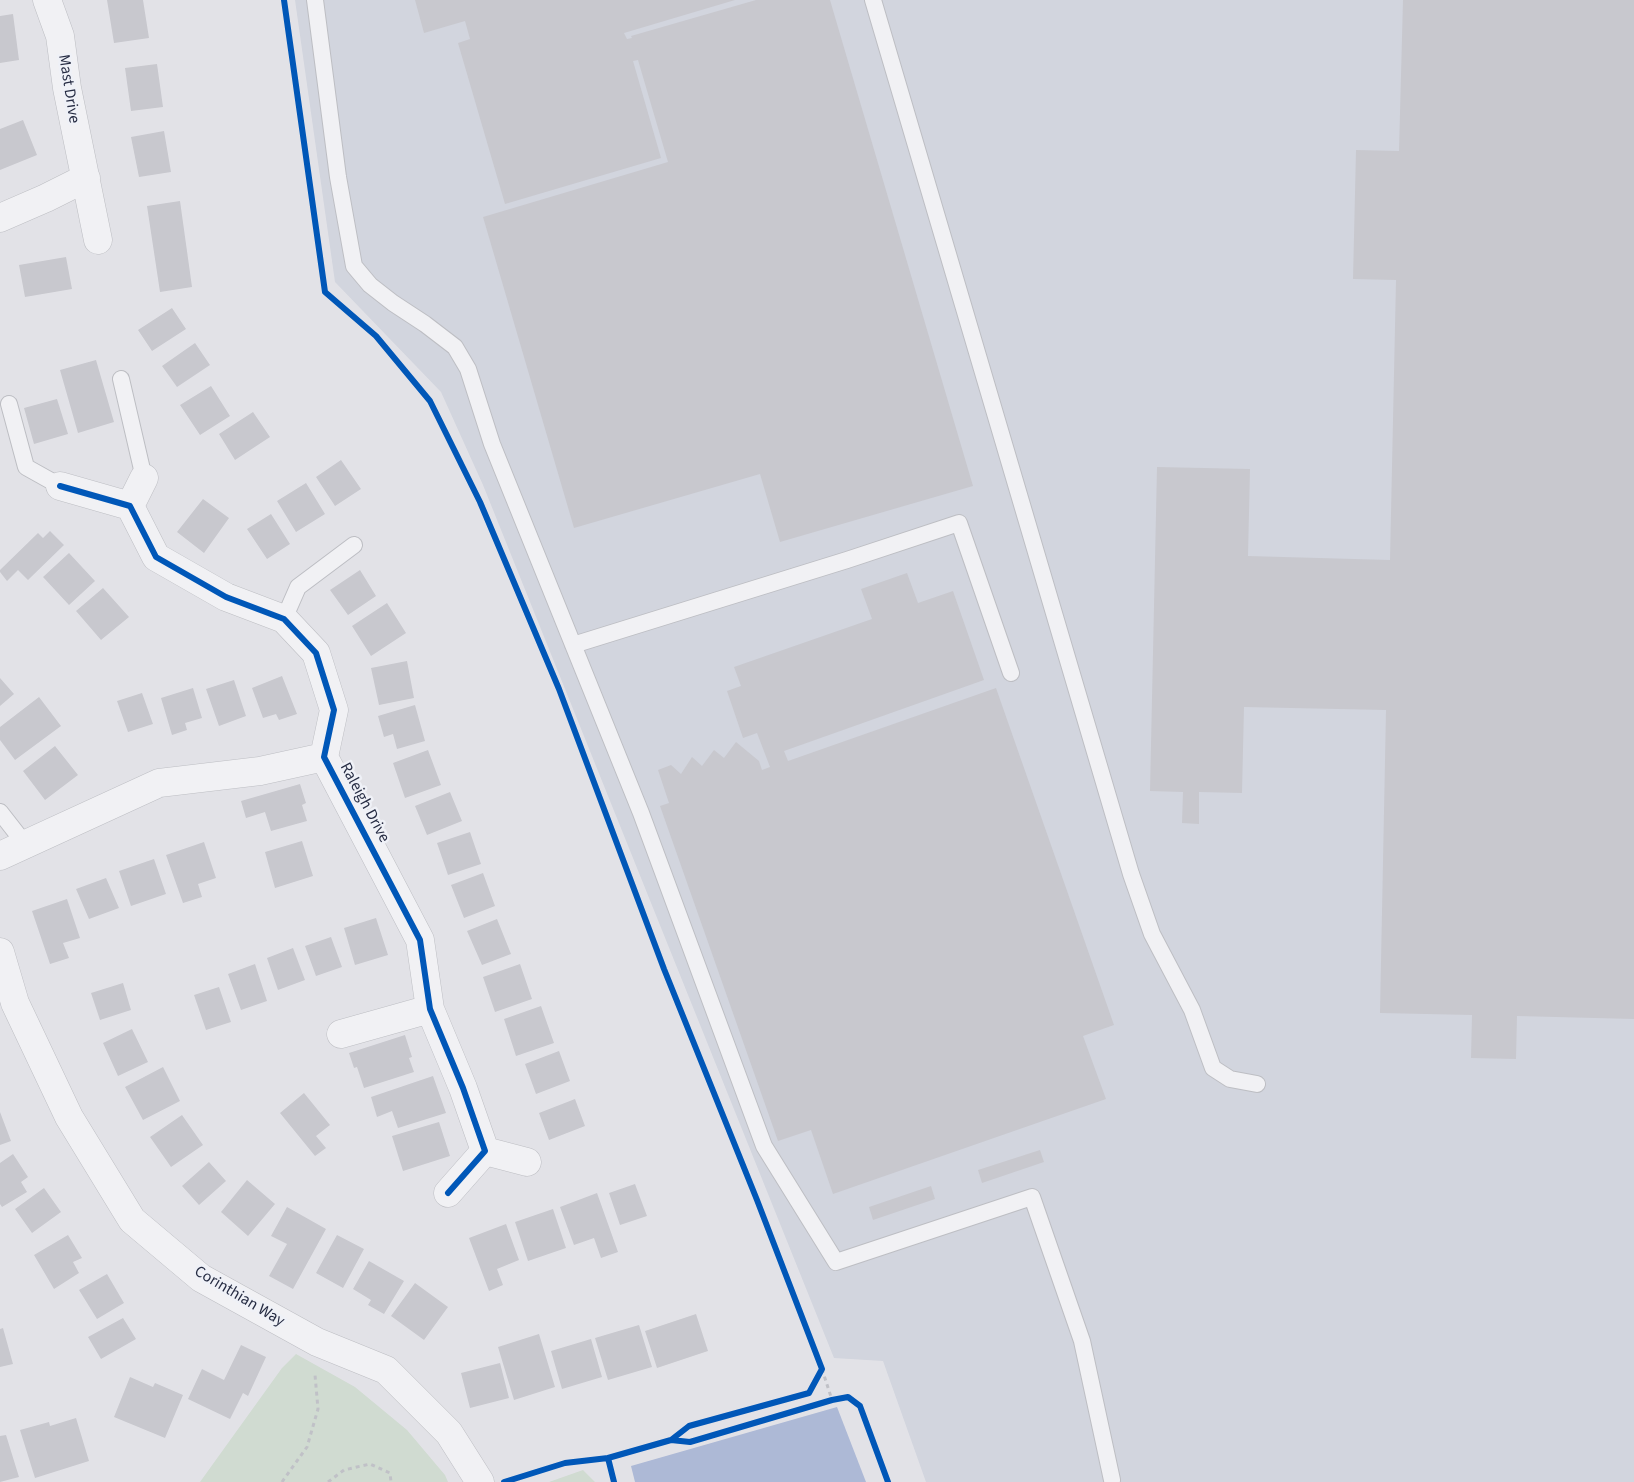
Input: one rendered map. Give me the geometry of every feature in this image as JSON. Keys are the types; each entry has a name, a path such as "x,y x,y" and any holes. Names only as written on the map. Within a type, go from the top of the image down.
{"street":[{"name":"Mast Drive","path":"47,0 60,36 75,132 98,240"},
{"path":"0,218 86,178"},
{"path":"60,486 130,506 144,478"},
{"name":"Raleigh Drive","path":"130,506 156,557 226,597 284,619 316,654 334,710 324,758 420,940 430,1009 485,1151"},
{"name":"Raleigh Drive","path":"0,856 159,783 260,771 324,758"},
{"name":"Corinthian Way","path":"0,952 15,1003 69,1117 132,1220 201,1278 317,1342 386,1370 449,1434 480,1482"},
{"path":"340,1034 430,1009"},
{"path":"448,1193 485,1151 527,1162"}],"lane":[{"path":"315,0 338,178 354,266 370,285 455,347 468,369 492,444 640,813 764,1146 836,1262 1032,1196 1082,1341 1112,1480"},
{"path":"873,0 1134,883 1152,934 1192,1010 1213,1068 1230,1079 1257,1084"},
{"path":"121,379 144,478"},
{"path":"9,404 26,468 60,486"},
{"path":"573,646 959,523 1011,673"},
{"path":"284,619 298,587 354,545"},
{"path":"0,812 25,844"}],"path":[{"path":"282,1482 307,1447 318,1409 314,1371 317,1342"},
{"path":"819,1360 832,1400"},
{"path":"818,1377 822,1369"},
{"path":"822,1403 840,1399"},
{"path":"328,1482 344,1470 370,1464 390,1473 391,1482"}],"shaded area":[{"path":"295,0 1634,0 1634,1482 926,1482 883,1361 834,1358 483,485 441,392 335,282"},
{"path":"296,1354 355,1387 407,1430 445,1475 448,1482 200,1482 282,1368"},
{"path":"583,1470 595,1482 549,1482"}],"water":[{"path":"837,1407 866,1482 635,1482 631,1466"}],"building":[{"path":"107,0 143,0 149,38 114,43"},
{"path":"415,0 735,0 624,33 627,39 632,38 631,36 756,0 830,0 973,486 780,542 760,474 574,528 483,217 668,162 638,60 633,61 661,158 505,204 458,43 470,39 465,21 424,33"},
{"path":"1403,0 1634,0 1634,1019 1517,1016 1516,1059 1471,1058 1472,1015 1380,1013 1386,710 1244,707 1242,793 1199,792 1199,824 1182,823 1183,792 1150,791 1157,467 1250,469 1248,556 1390,560 1396,280 1353,279 1356,150 1399,151"},
{"path":"13,14 19,60 0,63 0,16"},
{"path":"157,64 163,107 131,111 125,68"},
{"path":"23,120 37,155 0,170 0,129"},
{"path":"164,131 171,172 139,177 131,137"},
{"path":"180,201 192,287 160,292 147,206"},
{"path":"66,257 72,289 25,297 19,265"},
{"path":"172,308 186,329 152,351 138,330"},
{"path":"195,343 210,365 177,387 162,366"},
{"path":"96,360 114,422 78,433 60,370"},
{"path":"211,386 230,416 200,435 180,405"},
{"path":"57,399 68,434 34,444 24,408"},
{"path":"253,412 270,437 235,460 219,434"},
{"path":"341,460 361,489 335,506 316,477"},
{"path":"306,483 325,514 296,532 277,501"},
{"path":"203,499 229,518 204,553 177,532"},
{"path":"271,514 290,544 267,559 247,529"},
{"path":"50,531 64,545 28,580 18,570 7,581 0,570 38,533 43,538"},
{"path":"69,553 95,581 69,605 43,577"},
{"path":"360,570 376,596 348,615 330,590"},
{"path":"907,573 918,603 953,591 984,680 784,751 788,761 996,688 1114,1025 1083,1036 1106,1099 833,1194 811,1130 778,1141 660,806 669,803 658,770 671,765 681,774 692,757 702,766 714,750 724,758 736,742 759,761 762,770 770,767 757,733 743,738 727,691 741,686 734,667 872,619 861,589"},
{"path":"103,588 129,617 101,640 76,611"},
{"path":"387,603 406,633 371,656 352,626"},
{"path":"407,661 414,698 379,705 371,668"},
{"path":"282,676 297,714 279,720 276,714 263,718 252,688"},
{"path":"0,678 14,694 0,706"},
{"path":"234,680 246,716 219,726 206,689"},
{"path":"193,688 202,718 185,723 187,730 172,735 161,698"},
{"path":"142,693 153,724 128,732 117,701"},
{"path":"39,697 61,726 15,760 0,740 0,727"},
{"path":"415,705 425,741 397,749 393,734 384,737 378,716"},
{"path":"55,746 78,775 45,800 23,771"},
{"path":"428,750 441,785 405,798 393,763"},
{"path":"300,784 306,803 302,805 307,821 271,831 265,812 246,818 241,801"},
{"path":"450,792 462,821 427,835 415,806"},
{"path":"470,832 481,864 448,875 437,843"},
{"path":"302,841 313,876 275,888 265,852"},
{"path":"204,842 216,878 198,884 202,897 183,903 166,855"},
{"path":"154,859 166,894 131,906 119,871"},
{"path":"483,873 495,906 464,918 451,885"},
{"path":"106,878 119,908 89,919 76,889"},
{"path":"67,899 80,938 63,943 69,958 50,964 32,911"},
{"path":"376,918 388,955 355,965 344,928"},
{"path":"497,919 511,954 482,965 467,931"},
{"path":"331,937 342,967 316,976 305,946"},
{"path":"293,948 305,980 278,990 267,958"},
{"path":"255,964 267,1001 241,1010 228,974"},
{"path":"520,964 532,999 495,1012 483,977"},
{"path":"123,983 131,1010 100,1020 91,993"},
{"path":"219,987 231,1022 206,1030 194,995"},
{"path":"541,1006 554,1043 516,1056 504,1019"},
{"path":"132,1029 148,1062 118,1076 103,1043"},
{"path":"405,1035 412,1057 409,1058 414,1072 364,1088 357,1067 354,1068 349,1053"},
{"path":"559,1051 570,1081 536,1094 525,1064"},
{"path":"163,1067 180,1101 143,1120 125,1087"},
{"path":"433,1076 446,1113 398,1128 392,1111 377,1117 371,1097"},
{"path":"304,1093 330,1125 316,1136 326,1148 315,1156 280,1113"},
{"path":"575,1099 585,1126 549,1140 539,1113"},
{"path":"0,1112 11,1141 0,1145"},
{"path":"182,1115 203,1145 171,1167 150,1137"},
{"path":"439,1122 450,1156 403,1171 392,1136"},
{"path":"1040,1150 1044,1162 982,1183 978,1170"},
{"path":"13,1154 28,1177 21,1182 27,1192 2,1207 0,1204 0,1163"},
{"path":"209,1162 226,1181 199,1205 182,1186"},
{"path":"247,1180 275,1204 248,1236 221,1212"},
{"path":"635,1184 647,1216 620,1225 609,1193"},
{"path":"931,1186 935,1199 873,1220 869,1207"},
{"path":"44,1188 61,1212 32,1233 15,1209"},
{"path":"597,1193 618,1252 601,1258 594,1238 574,1245 560,1207"},
{"path":"287,1207 326,1229 293,1289 269,1276 287,1244 271,1236"},
{"path":"553,1209 566,1248 528,1261 515,1222"},
{"path":"506,1224 519,1260 497,1269 503,1285 489,1291 469,1238"},
{"path":"68,1235 82,1258 73,1262 79,1273 54,1289 34,1255"},
{"path":"337,1235 364,1249 343,1288 316,1273"},
{"path":"369,1261 404,1281 384,1314 368,1305 371,1300 353,1289"},
{"path":"107,1274 124,1303 97,1319 79,1290"},
{"path":"415,1283 448,1307 424,1340 391,1316"},
{"path":"696,1314 708,1351 657,1368 645,1331"},
{"path":"123,1318 136,1339 101,1359 88,1337"},
{"path":"639,1325 652,1367 608,1380 595,1338"},
{"path":"3,1328 13,1364 0,1367 0,1329"},
{"path":"539,1334 555,1387 514,1400 498,1347"},
{"path":"591,1339 602,1377 562,1389 551,1351"},
{"path":"241,1345 266,1357 248,1396 243,1393 230,1419 188,1399 202,1369 224,1380"},
{"path":"500,1363 509,1398 470,1408 461,1373"},
{"path":"130,1377 153,1387 155,1383 183,1395 165,1438 114,1417"},
{"path":"76,1418 89,1461 35,1478 20,1430 49,1422 50,1426"},
{"path":"6,1435 19,1477 0,1482 0,1436"}],"cycle path":[{"path":"284,0 325,292 376,336 430,401 480,502 559,689 664,969 757,1200 822,1369 809,1393 689,1426 671,1440 608,1458 614,1482"},
{"path":"60,486 130,506 156,557 226,597 284,619 316,653 334,710 324,757 420,940 430,1009 463,1088 485,1151 448,1193"},
{"path":"671,1440 690,1442 848,1397 860,1406 888,1482"},
{"path":"504,1482 565,1463 608,1458"}]}
